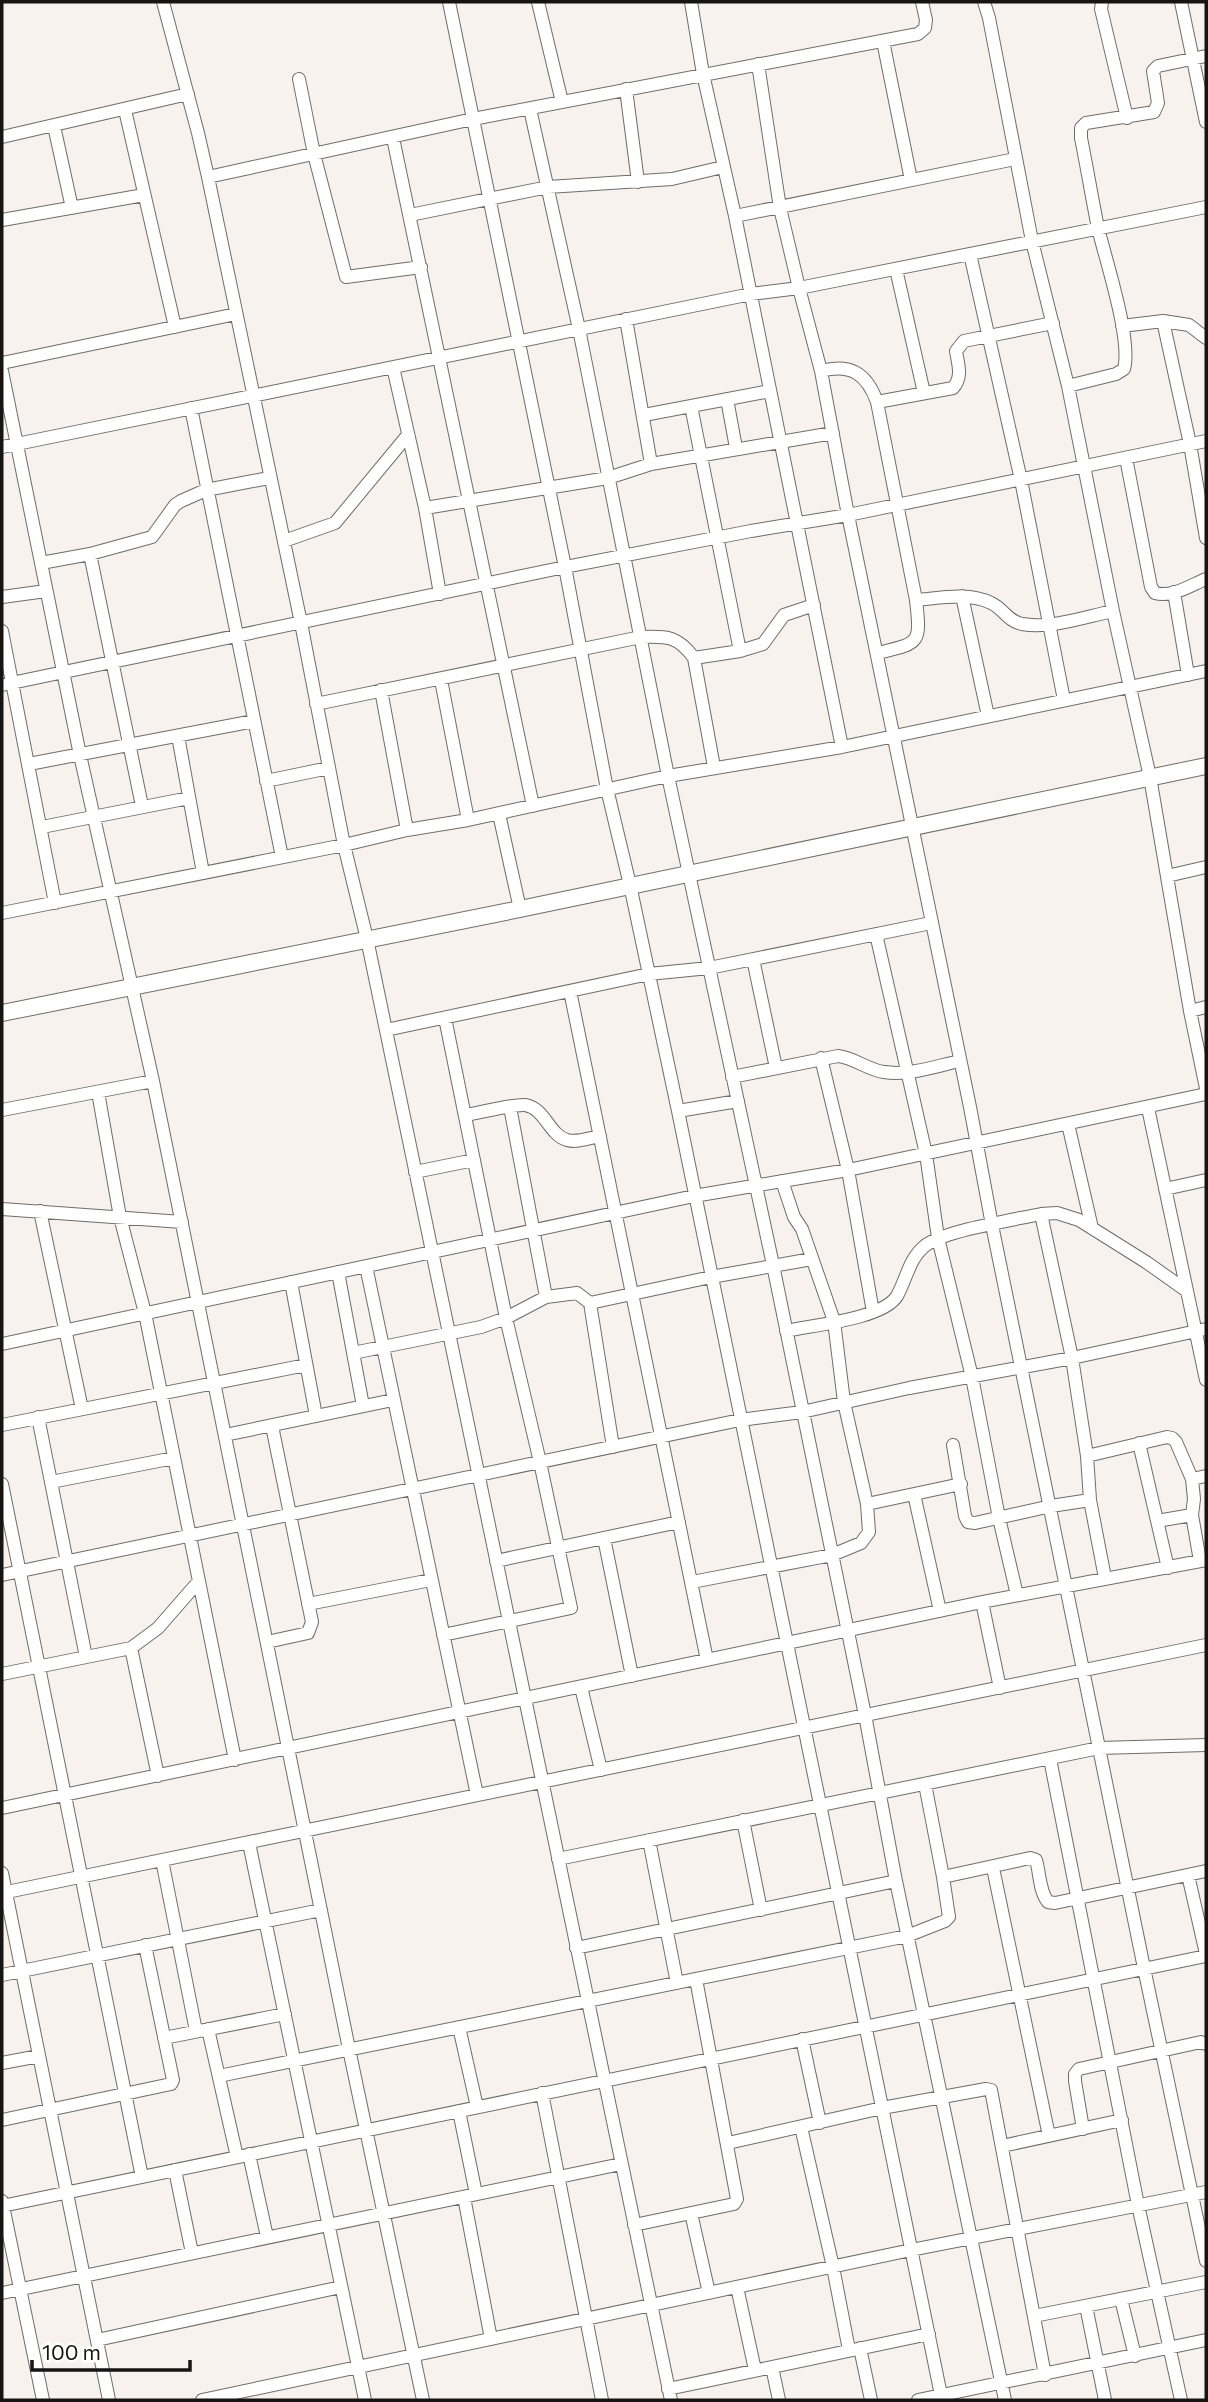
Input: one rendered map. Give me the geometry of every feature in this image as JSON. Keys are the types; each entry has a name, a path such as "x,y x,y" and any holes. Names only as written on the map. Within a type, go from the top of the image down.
{"main road":[{"path":"2,1013 520,909 1206,766"}],"street":[{"path":"163,2 208,177 301,623 344,845 367,939 669,2395 755,2370 929,2334"},
{"path":"449,2 549,487 607,789 678,1111 942,2398"},
{"path":"538,2 562,102"},
{"path":"691,2 703,74 735,216 842,747"},
{"path":"208,177 472,119 918,34 925,28 922,2"},
{"path":"984,2 1032,241 1068,386 1113,611 1150,777 1190,1011 1206,1088"},
{"path":"1102,2 1101,9 1127,118"},
{"path":"1181,2 1200,57 1206,122"},
{"path":"883,41 911,180"},
{"path":"1068,386 1116,374 1124,369 1127,359 1122,326 1098,228 1081,128 1086,123 1154,112 1158,103 1153,71 1158,66 1200,57"},
{"path":"758,64 780,208 821,370 911,827 1206,2261"},
{"path":"299,79 314,154 346,277 421,267"},
{"path":"626,89 638,182"},
{"path":"2,138 188,94"},
{"path":"530,109 579,329 668,776 848,1631 895,1881 1005,2400"},
{"path":"125,110 175,327"},
{"path":"54,126 72,208"},
{"path":"393,138 533,806"},
{"path":"735,216 1015,159"},
{"path":"410,215 548,187 638,182 690,176 723,167"},
{"path":"2,220 144,195"},
{"path":"2,447 751,294 799,288 1206,207"},
{"path":"971,254 1021,480 1064,700"},
{"path":"896,269 924,393"},
{"path":"2,363 236,314"},
{"path":"626,319 651,464"},
{"path":"1122,326 1163,321 1189,325 1206,338"},
{"path":"1163,321 1190,444 1206,538"},
{"path":"877,402 953,387 959,382 960,373 956,351 964,341 1053,323"},
{"path":"821,370 837,366 852,371 870,385 877,402 916,600 919,629 916,639 907,646 877,653"},
{"path":"393,367 425,508 440,594"},
{"path":"2,371 80,755 153,1081 349,2049 423,2400"},
{"path":"644,415 770,391"},
{"path":"727,399 736,448"},
{"path":"691,406 740,651"},
{"path":"191,408 282,857"},
{"path":"425,508 608,478 651,464 833,433"},
{"path":"284,541 335,523 407,436"},
{"path":"6,684 565,567 718,537 798,525 1206,441"},
{"path":"1126,458 1151,587 1155,593 1162,595 1206,579"},
{"path":"41,564 152,537 175,505 206,490 269,478"},
{"path":"90,554 142,806"},
{"path":"2,597 46,591"},
{"path":"1174,592 1188,675"},
{"path":"916,600 962,596 979,598 994,604 1009,619 1021,624 1049,624 1113,611"},
{"path":"962,596 988,716"},
{"path":"694,658 740,651 763,644 784,615 814,605"},
{"path":"2,631 6,684 29,764 55,903"},
{"path":"316,704 641,637 673,639 684,644 694,658 714,767"},
{"path":"2,913 499,814 668,776 842,747 1206,671"},
{"path":"441,680 468,820"},
{"path":"381,691 407,831"},
{"path":"29,764 254,721"},
{"path":"178,736 203,873"},
{"path":"266,780 329,768"},
{"path":"42,827 190,798"},
{"path":"499,814 520,909"},
{"path":"1167,876 1206,867"},
{"path":"386,1030 649,974 709,968 931,923"},
{"path":"876,934 926,1154 938,1238 971,1377 1017,1595"},
{"path":"753,958 776,1068"},
{"path":"570,991 707,1660"},
{"path":"1190,1011 1206,1007"},
{"path":"443,1635 571,1608 506,1318 445,1018"},
{"path":"732,1077 821,1058 848,1057 883,1072 908,1072 960,1061"},
{"path":"821,1058 848,1170 873,1312"},
{"path":"2,1110 153,1081"},
{"path":"98,1092 120,1217 145,1313 235,1760"},
{"path":"2,1344 615,1212 756,1184 848,1170 1206,1094"},
{"path":"678,1111 738,1101"},
{"path":"465,1115 525,1105 536,1109 556,1134 565,1140 577,1142 600,1136"},
{"path":"510,1107 546,1297"},
{"path":"1148,1108 1187,1291 1201,1330 1206,1380"},
{"path":"1068,1124 1092,1228"},
{"path":"415,1172 474,1160"},
{"path":"1165,1189 1206,1180"},
{"path":"692,1582 832,1555 861,1543 869,1532 867,1504 844,1402 834,1321 782,1181"},
{"path":"2,1209 182,1222"},
{"path":"40,1211 82,1409"},
{"path":"786,1331 873,1312 889,1305 897,1295 916,1254 938,1238 1041,1214 1068,1215 1146,1262 1187,1291"},
{"path":"1041,1214 1072,1358 1087,1456 1090,1500 1105,1578"},
{"path":"590,1303 812,1259"},
{"path":"366,1266 477,1795"},
{"path":"338,1272 363,1406"},
{"path":"290,1282 316,1416"},
{"path":"353,1353 506,1318 546,1297 577,1293 590,1303 613,1447"},
{"path":"2,1575 661,1436 740,1420 802,1412 1201,1330"},
{"path":"2,1424 306,1365"},
{"path":"225,1436 393,1400"},
{"path":"38,1418 86,1657"},
{"path":"267,1642 307,1633 312,1622 272,1426"},
{"path":"2,1808 982,1602 1203,1561 1192,1515 1192,1479 1172,1438 1087,1456"},
{"path":"1139,1443 1168,1568"},
{"path":"953,1445 968,1521 975,1523 1090,1500"},
{"path":"51,1482 174,1458"},
{"path":"1192,1479 1206,1476"},
{"path":"2,1484 142,2177"},
{"path":"867,1504 961,1484"},
{"path":"914,1494 940,1611"},
{"path":"1157,1521 1192,1515"},
{"path":"496,1562 679,1522"},
{"path":"604,1538 632,1676"},
{"path":"308,1604 431,1580"},
{"path":"2,1674 131,1648 158,1628 199,1581"},
{"path":"982,1602 1000,1688"},
{"path":"4,1893 1206,1645"},
{"path":"131,1648 158,1776"},
{"path":"581,1687 601,1770"},
{"path":"558,1859 1099,1748 1206,1745"},
{"path":"1050,1759 1138,2205 1181,2400"},
{"path":"219,2076 907,1936 945,1921 949,1917 925,1784"},
{"path":"743,1820 761,1910"},
{"path":"649,1840 677,1983"},
{"path":"250,1843 365,2400"},
{"path":"943,1877 1030,1858 1036,1860 1044,1897 1048,1902 1055,1903 1206,1871"},
{"path":"162,1860 178,1938 202,2030 219,2076 267,2237"},
{"path":"993,1868 1049,2136"},
{"path":"2,1873 109,2400"},
{"path":"43,2400 2,2204 1206,1955 1188,1875"},
{"path":"576,1948 895,1881"},
{"path":"2,1975 321,1910"},
{"path":"2,2120 171,2084 173,2080 145,1945"},
{"path":"634,2225 734,2204 737,2199 696,1979"},
{"path":"164,2038 285,2014"},
{"path":"459,2027 477,2107"},
{"path":"802,2039 820,2123"},
{"path":"1083,2129 1075,2074 1079,2069 1200,2042 1206,2043"},
{"path":"2,2063 39,2056"},
{"path":"727,2143 882,2108 986,2088 991,2090 1045,2375"},
{"path":"542,2093 602,2400"},
{"path":"459,2111 491,2339"},
{"path":"1002,2146 1122,2120"},
{"path":"801,2127 854,2349 871,2400"},
{"path":"2,2293 621,2164"},
{"path":"175,2170 192,2253"},
{"path":"202,2400 234,2397 414,2355 911,2250 1206,2192"},
{"path":"691,2213 709,2293"},
{"path":"1034,2316 1206,2282"},
{"path":"97,2340 341,2287"},
{"path":"737,2287 755,2370"},
{"path":"1121,2299 1135,2356"},
{"path":"1086,2306 1105,2400"},
{"path":"918,2400 942,2398 1206,2340"},
{"path":"772,2367 779,2400"}]}
